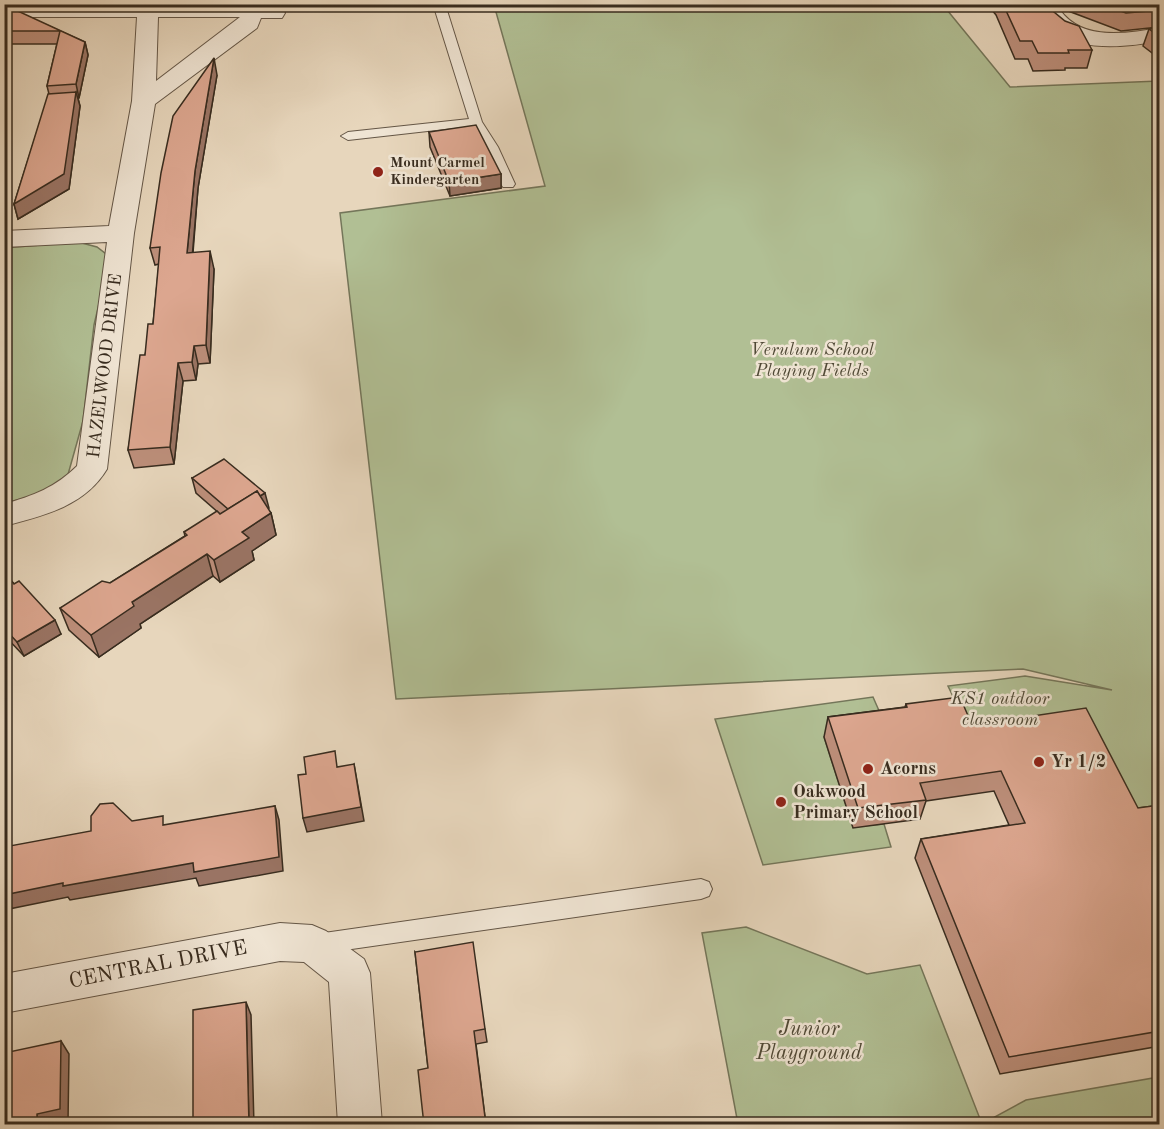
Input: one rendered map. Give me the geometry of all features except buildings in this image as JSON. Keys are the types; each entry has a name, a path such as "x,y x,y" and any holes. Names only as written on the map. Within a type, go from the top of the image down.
{"street":[{"path":"1045,4 1057,23 1086,36 1113,39 1160,34"},
{"path":"4,11 263,12 144,101"},
{"name":"HAZELWOOD DRIVE","path":"4,515 45,505 76,487 92,469 121,233 144,101 148,12"},
{"path":"4,239 121,233"},
{"name":"CENTRAL DRIVE","path":"4,994 280,942 312,944"},
{"path":"312,944 349,973 360,1125"}],"lane":[{"path":"439,4 476,122 491,147 508,184"},
{"path":"348,136 476,122"},
{"path":"312,944 701,889"}],"green space":[{"name":"Verulum School Playing Fields","path":"494,5 943,5 1010,87 1159,81 1159,830 976,744 948,686 1025,676 1112,690 1023,669 396,699 340,213 545,186"},
{"path":"78,242 97,247 110,257 94,325 83,421 67,478 45,493 5,503 4,248"},
{"path":"873,697 887,729 824,737 853,827 884,824 891,847 763,865 715,719"},
{"name":"Junior Playground","path":"746,927 867,974 920,965 982,1124 738,1124 702,933"},
{"path":"1159,1077 1159,1124 982,1124 1026,1100"}],"place":[{"name":"Mount Carmel Kindergarten","path":"378,172"},
{"name":"Yr 1/2","path":"1039,762"},
{"name":"Acorns","path":"868,769"},
{"name":"Oakwood Primary School","path":"781,802"}],"park label":[{"name":"KS1 outdoor classroom","path":"1000,709"}]}
